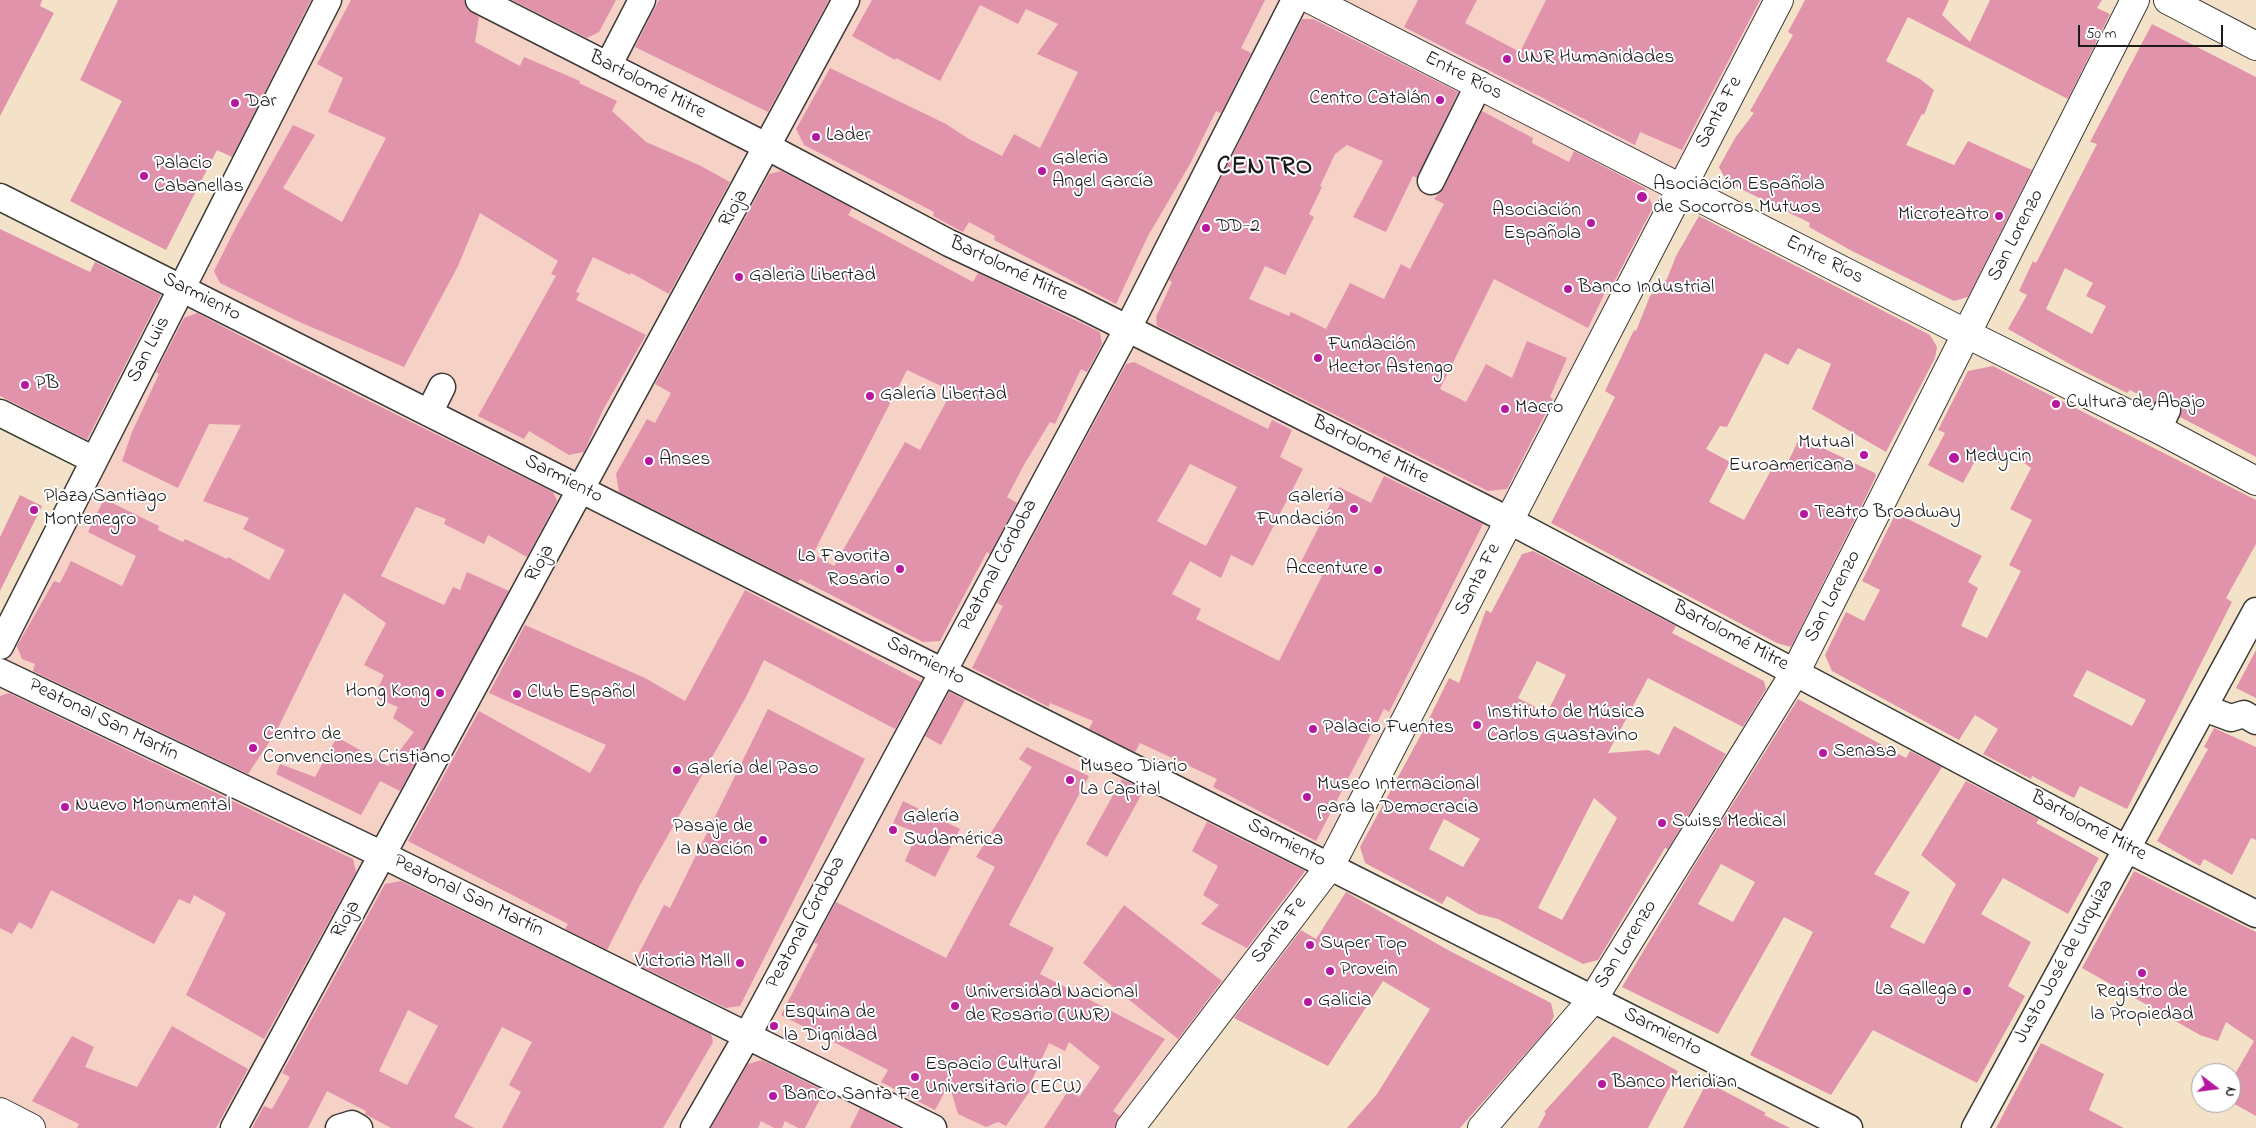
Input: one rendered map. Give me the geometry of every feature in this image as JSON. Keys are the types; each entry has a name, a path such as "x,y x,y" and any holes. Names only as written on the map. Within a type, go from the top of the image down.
{"main road":[{"name":"Entre Ríos","path":"1312,0 1967,334 2162,419 2256,481"},
{"name":"Santa Fe","path":"1130,1128 1330,866 1779,0"},
{"name":"San Lorenzo","path":"1482,1128 1593,999 1796,671 2135,0"},
{"path":"2168,0 2256,46"},
{"path":"0,1112 31,1128"}],"street":[{"name":"San Luis","path":"0,646 328,0"},
{"name":"Bartolomé Mitre","path":"478,0 949,243 1128,328 1510,521 1796,671 2127,849 2256,914"},
{"path":"608,66 642,0"},
{"name":"Rioja","path":"234,1128 768,148 846,0"},
{"name":"Peatonal Córdoba","path":"694,1128 747,1036 1128,328 1295,0"},
{"path":"1431,181 1479,84"},
{"name":"Sarmiento","path":"0,197 1849,1128"},
{"path":"429,413 442,387"},
{"path":"0,413 94,460"},
{"name":"Justo José de Urquiza","path":"1975,1128 2256,611"},
{"name":"Peatonal San Martín","path":"0,672 383,855 933,1128"},
{"path":"2204,708 2231,718 2244,714 2256,721"},
{"path":"339,1128 352,1124 359,1128"}],"shaded area":[{"path":"328,0 1779,0 1330,866 1130,1128 0,1128 0,646"}],"building":[{"path":"0,0 42,0 40,6 54,13 0,116"},
{"path":"118,0 311,0 232,157 217,150 166,250 70,201 122,101 80,80"},
{"path":"351,0 464,0 467,9 479,17 475,42 520,66 524,57 580,81 579,83 617,101 612,111 646,142 699,165 730,182 669,294 631,273 630,275 593,257 576,292 580,293 576,300 646,335 603,410 584,452 569,455 529,431 524,439 478,416 556,276 551,274 558,261 480,213 458,266 404,367 295,320 220,283 214,271 237,225 293,125 315,135 283,188 342,222 386,138 328,112 343,78 317,64"},
{"path":"512,0 616,0 599,32 587,38"},
{"path":"659,0 829,0 768,112 635,47"},
{"path":"872,0 1265,0 1241,48 1251,53 1223,109 1220,113 1216,111 1190,164 1148,236 1116,304 994,240 995,236 969,222 963,232 933,216 934,212 804,145 796,129 830,68 946,124 969,139 1002,156 1014,134 1040,148 1078,72 1037,54 1058,24 1026,9 1018,24 980,5 940,81 896,58 895,60 852,36"},
{"path":"1418,0 1477,0 1465,23 1520,52 1546,0 1760,0 1682,150 1640,132 1635,145 1404,27"},
{"path":"1805,0 1949,0 1942,15 1970,42 1990,0 2102,0 2097,8 2110,14 2068,99 1908,17 1886,61 1920,79 1934,90 1924,115 1922,114 1906,145 1954,165 1968,141 2032,170 1968,297 1954,301 1852,251 1809,227 1810,223 1727,182 1719,167 1735,138 1754,113 1750,111 1793,35 1788,32"},
{"path":"1302,19 1313,19 1458,92 1417,178 1413,176 1386,232 1353,217 1383,161 1347,145 1335,154 1309,214 1314,217 1285,275 1265,266 1249,299 1289,316 1291,312 1326,329 1350,283 1384,299 1401,264 1410,269 1444,204 1434,199 1444,188 1482,111 1533,138 1532,143 1569,162 1574,151 1645,188 1653,207 1614,282 1610,282 1588,328 1494,279 1440,389 1466,402 1486,364 1512,378 1527,341 1567,358 1550,397 1553,399 1507,489 1488,491 1157,326 1156,317 1172,282 1169,280"},
{"path":"2152,24 2256,77 2256,457 2180,417 2182,408 2179,401 2174,397 2165,395 2154,403 2130,390 2127,393 2075,367 2008,329 2027,295 2019,291 2033,261 2036,263 2097,144 2090,142","holes":["2065,268 2093,283 2086,296 2106,306 2092,334 2046,309"]},
{"path":"781,171 852,208 848,215 973,282 978,273 1100,332 1102,344 1087,372 1081,369 1055,424 1050,422 1025,463 1007,497 1017,503 990,554 987,552 940,641 923,642 800,579 798,582 619,492 616,474 647,419 655,423 671,393 655,384 769,174","holes":["907,370 952,391 920,450 905,442 834,566 813,554"]},
{"path":"1699,216 1930,335 1937,347 1935,358 1886,452 1812,409 1831,364 1798,348 1788,365 1765,353 1727,427 1720,426 1706,449 1730,462 1709,502 1744,520 1776,461 1786,466 1800,437 1875,473 1876,476 1791,647 1777,643 1551,523 1615,397 1605,391 1634,330 1636,331 1650,296 1667,279 1676,256"},
{"path":"0,229 90,272 95,262 161,295 87,440 0,396"},
{"path":"197,313 294,364 553,492 557,501 527,557 488,535 484,544 444,524 446,519 416,507 381,576 444,605 453,587 460,590 467,572 509,591 400,791 380,781 361,815 276,774 280,764 315,777 337,737 388,766 414,732 393,718 398,707 374,697 384,675 364,665 386,623 344,593 276,732 248,774 33,671 35,664 22,659 17,646 54,581 60,583 71,561 122,586 136,556 88,532 104,499 159,526 158,530 183,542 185,539 227,559 228,557 269,580 285,550 243,529 249,518 203,501 241,425 209,424 178,488 122,461 132,432 159,374 156,372 184,318"},
{"path":"1134,362 1268,429 1272,420 1292,430 1280,457 1303,469 1253,566 1231,555 1221,578 1190,561 1172,594 1201,609 1196,619 1279,661 1322,576 1300,564 1339,487 1371,503 1384,476 1483,524 1389,712 1384,709 1316,841 1213,787 1217,779 1140,743 1135,752 1089,729 1093,721 1050,703 1049,707 972,668 1003,606 997,603 1126,364","holes":["1190,464 1237,487 1206,546 1157,521"]},
{"path":"1993,366 2256,500 2256,544 2226,598 2232,602 2127,809 2080,786 2074,798 2032,776 2031,779 1983,754 1998,729 1975,715 1959,740 1832,671 1825,655 1846,612 1864,621 1880,590 1862,581 1896,513 1982,556 1968,582 1978,588 1961,626 1987,638 2021,571 2009,565 2032,520 2010,509 2031,468 2007,451 1999,463 1980,452 1963,483 1928,465 1945,433 1938,430 1968,371","holes":["2087,670 2146,700 2132,726 2073,696"]},
{"path":"20,495 42,506 0,591 0,537"},
{"path":"1533,551 1676,626 1672,633 1764,681 1766,689 1743,727 1648,678 1608,753 1648,750 1659,755 1674,726 1726,754 1668,849 1665,848 1598,960 1583,964 1498,919 1478,914 1447,896 1442,904 1365,863 1360,847 1423,731 1449,678 1459,683 1486,610 1491,613 1522,554","holes":["1537,661 1566,675 1547,713 1518,698","1594,798 1617,818 1562,920 1538,908","1444,819 1480,839 1463,867 1429,849"]},
{"path":"745,590 921,682 895,729 764,660 746,697 640,885 607,950 565,929 568,924 408,841 479,711 590,773 606,745 489,693 525,625 645,678 685,701"},
{"path":"2256,650 2256,698 2236,688"},
{"path":"949,692 965,700 941,745 925,736"},
{"path":"9,693 353,859 356,872 264,1039 186,995 226,913 194,895 190,904 179,899 154,944 51,890 32,929 19,922 12,934 0,928 0,696"},
{"path":"1798,699 1906,758 1910,751 1942,767 1874,874 1910,892 1890,927 1924,944 1956,884 1921,855 1966,781 2039,819 2036,823 2099,858 2068,914 2003,878 1981,914 2031,942 2008,986 2025,996 1977,1083 1873,1030 1831,1095 1750,1055 1813,932 1784,917 1718,1034 1622,987 1696,863","holes":["1721,864 1755,882 1733,922 1698,904"]},
{"path":"768,709 865,759 740,1006 726,1008 634,963 664,905 670,908"},
{"path":"2214,728 2256,747 2256,840 2251,838 2232,875 2204,859 2200,866 2157,841 2208,749 2204,747"},
{"path":"1027,747 1089,776 1009,925 1054,948 1040,974 1165,1039 1113,1111 1120,1116 1115,1128 1044,1128 1070,1088 1079,1097 1100,1067 1069,1042 1065,1051 1049,1043 1032,1080 1036,1082 1006,1126 998,1122 986,1127 958,1114 949,1084 935,1110 881,1082 888,1070 781,1015 818,944 814,943 836,902 946,958 995,867 976,857 1032,767 1019,759"},
{"path":"1122,779 1144,790 1107,857 1086,844"},
{"path":"903,801 960,829 935,877 905,861 917,833 893,823"},
{"path":"1207,822 1305,871 1247,948 1201,924 1219,905 1203,895 1218,866 1192,851"},
{"path":"2134,871 2256,932 2256,1116 2241,1108 2241,1064 2254,1041 2226,1022 2218,1041 2200,1035 2082,968"},
{"path":"401,881 711,1034 713,1042 663,1128 502,1128 521,1092 509,1085 532,1042 502,1027 454,1117 474,1128 391,1128 365,1114 366,1111 327,1091 308,1128 252,1128 264,1106 272,1109 290,1077 282,1073 385,884","holes":["408,1010 438,1026 407,1085 379,1071"]},
{"path":"1346,892 1448,950 1551,1003 1554,1016 1549,1027 1460,1128 1347,1128 1377,1094 1430,1009 1383,981 1328,1066 1234,1018 1301,930 1316,939"},
{"path":"1124,905 1222,981 1178,1039 1083,963"},
{"path":"172,1026 248,1069 216,1128 77,1128 79,1124 32,1101 72,1036 94,1047 85,1067 137,1087"},
{"name":"Banco Meridian","path":"1613,1036 1678,1071 1648,1128 1538,1128 1546,1113 1544,1112"},
{"path":"2041,1043 2104,1074 2089,1110 2124,1128 1996,1128"},
{"name":"Banco Santa Fe","path":"762,1060 824,1091 805,1128 798,1128 785,1121 782,1128 774,1128 761,1121 758,1128 711,1128 748,1064"},
{"path":"1707,1082 1766,1113 1764,1115 1790,1128 1683,1128"},
{"path":"860,1108 899,1128 850,1128"}],"place":[{"name":"UNR Humanidades","path":"1507,59"},
{"name":"Centro Catalán","path":"1440,100"},
{"name":"Dar","path":"235,103"},
{"name":"Lader","path":"816,137"},
{"name":"Galeria Angel García","path":"1042,171"},
{"name":"Palacio Cabanellas","path":"144,176"},
{"name":"Asociación Española de Socorros Mutuos","path":"1642,197"},
{"name":"Microteatro","path":"1999,216"},
{"name":"Asociación Española","path":"1591,223"},
{"name":"DD-2","path":"1206,228"},
{"name":"Galeria Libertad","path":"739,277"},
{"name":"Banco Industrial","path":"1568,289"},
{"name":"Fundación Hector Astengo","path":"1318,358"},
{"name":"PB","path":"25,385"},
{"name":"Galería Libertad","path":"870,396"},
{"name":"Cultura de Abajo","path":"2056,404"},
{"name":"Macro","path":"1505,409"},
{"name":"Mutual Euroamericana","path":"1864,455"},
{"name":"Medycin","path":"1954,458"},
{"name":"Anses","path":"649,461"},
{"name":"Galería Fundación","path":"1354,509"},
{"name":"Plaza Santiago Montenegro","path":"34,510"},
{"name":"Teatro Broadway","path":"1804,514"},
{"name":"La Favorita Rosario","path":"900,569"},
{"name":"Accenture","path":"1378,570"},
{"name":"Hong Kong","path":"440,693"},
{"name":"Club Español","path":"517,694"},
{"name":"Instituto de Música Carlos Guastavino","path":"1477,725"},
{"name":"Palacio Fuentes","path":"1313,729"},
{"name":"Centro de Convenciones Cristiano","path":"253,748"},
{"name":"Senasa","path":"1823,753"},
{"name":"Galería del Paso","path":"677,770"},
{"name":"Museo Diario La Capital","path":"1070,780"},
{"name":"Museo Internacional para la Democracia","path":"1307,797"},
{"name":"Nuevo Monumental","path":"65,807"},
{"name":"Swiss Medical","path":"1662,823"},
{"name":"Galería Sudamérica","path":"893,830"},
{"name":"Pasaje de la Nación","path":"763,840"},
{"name":"Super Top","path":"1310,945"},
{"name":"Victoria Mall","path":"740,963"},
{"name":"Provein","path":"1330,971"},
{"name":"Registro de la Propiedad","path":"2142,973"},
{"name":"La Gallega","path":"1967,991"},
{"name":"Galicia","path":"1308,1002"},
{"name":"Universidad Nacional de Rosario (UNR)","path":"955,1006"},
{"name":"Esquina de la Dignidad","path":"774,1026"},
{"name":"Espacio Cultural Universitario (ECU)","path":"915,1077"},
{"name":"Banco Meridian","path":"1602,1084"},
{"name":"Banco Santa Fe","path":"773,1096"}],"district":[{"name":"CENTRO","path":"1265,169"}]}
